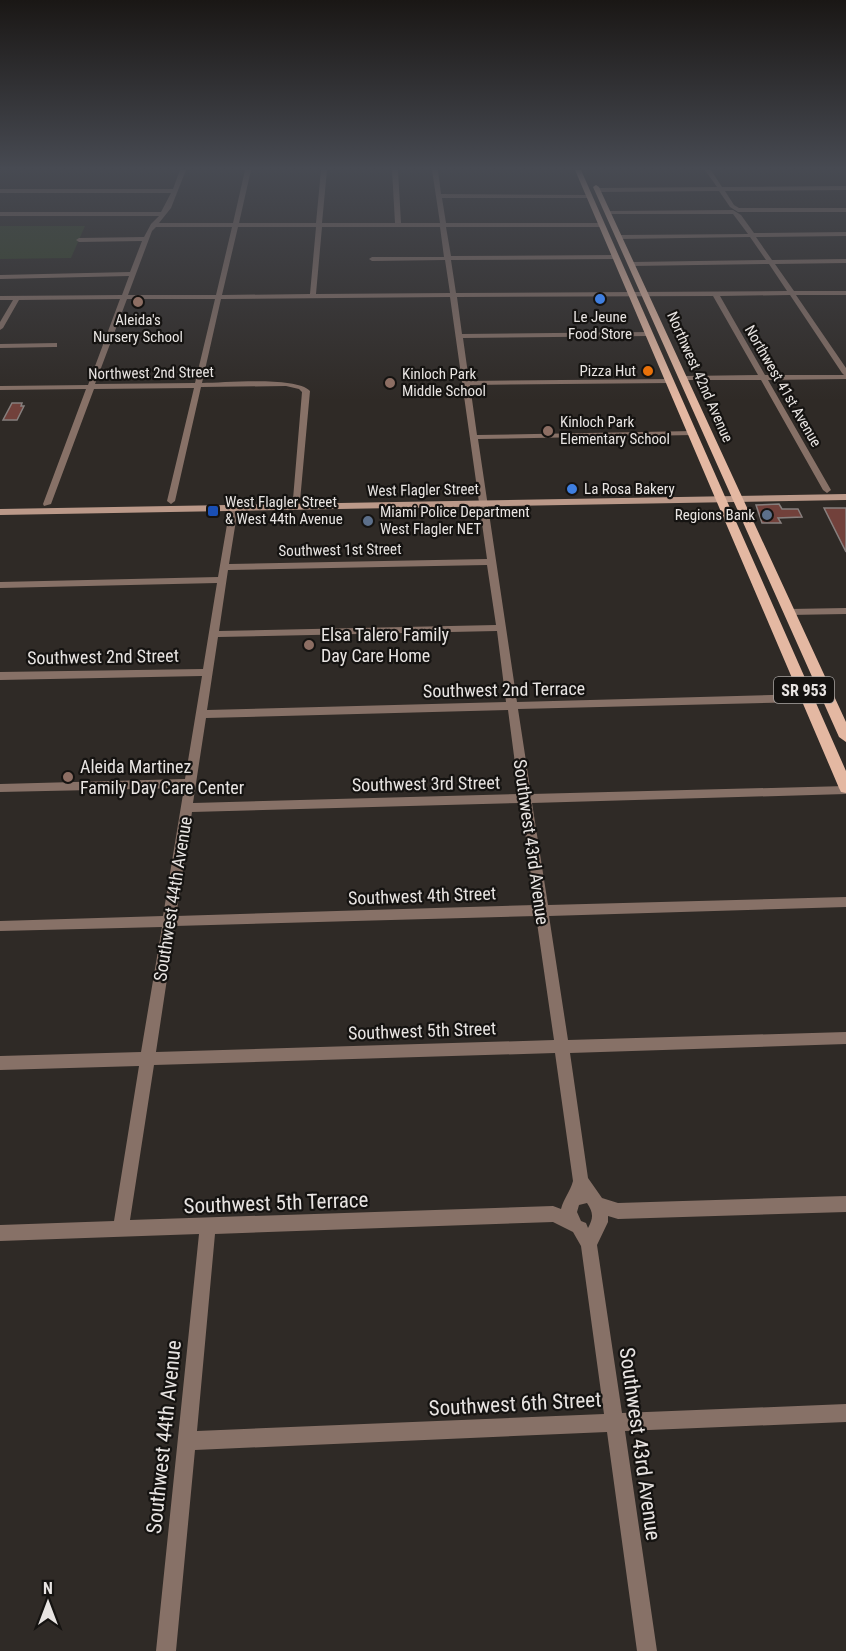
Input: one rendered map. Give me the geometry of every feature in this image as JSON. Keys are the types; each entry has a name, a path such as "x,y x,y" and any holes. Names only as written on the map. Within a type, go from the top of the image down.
{"main road":[{"name":"Northwest 42nd Avenue","path":"611,247 721,495"},
{"name":"Northwest 42nd Avenue","path":"624,247 736,495"},
{"path":"670,381 690,391"},
{"name":"West Flagler Street","path":"736,495 846,490"},
{"name":"West Flagler Street","path":"0,512 482,499 721,495 846,497"},
{"name":"SR 953","path":"721,495 846,789"},
{"name":"SR 953","path":"736,495 789,612 839,711 846,737"},
{"name":"West Flagler Street","path":"0,505 297,499 482,499"},
{"path":"150,509 171,501"},
{"path":"761,591 777,607 789,612"},
{"path":"770,612 784,618 801,636"},
{"path":"808,698 839,711"}],"street":[{"path":"47,504 144,247"},
{"path":"171,501 230,247"},
{"path":"313,295 317,247"},
{"name":"Southwest 43rd Avenue","path":"446,247 647,1651"},
{"path":"761,247 846,375"},
{"path":"372,259 615,257"},
{"path":"632,264 846,261"},
{"path":"0,277 134,274"},
{"path":"0,298 453,294 716,295 846,292"},
{"name":"Northwest 41st Avenue","path":"716,295 827,490"},
{"path":"0,328 17,298"},
{"path":"459,336 650,334"},
{"path":"0,346 54,345"},
{"path":"684,378 846,375"},
{"path":"466,382 670,381"},
{"name":"Northwest 2nd Street","path":"0,388 286,384 301,387 306,391 297,499"},
{"path":"474,437 693,433"},
{"path":"234,507 241,500"},
{"name":"Southwest 44th Avenue","path":"121,1230 234,507"},
{"name":"Southwest 1st Street","path":"224,567 492,562"},
{"path":"0,585 222,580"},
{"path":"789,612 846,611"},
{"path":"214,634 502,628"},
{"name":"Southwest 2nd Street","path":"0,676 207,672"},
{"name":"Southwest 2nd Terrace","path":"201,714 808,698"},
{"path":"0,788 190,783"},
{"name":"Southwest 3rd Street","path":"187,808 846,789"},
{"name":"Southwest 4th Street","path":"0,926 846,902"},
{"name":"Southwest 5th Street","path":"0,1063 846,1038"},
{"path":"586,1216 618,1211 846,1204"},
{"name":"Southwest 5th Terrace","path":"1,1237 121,1230 553,1214 586,1216"},
{"name":"Southwest 44th Avenue","path":"166,1651 208,1227"},
{"name":"Southwest 6th Street","path":"186,1441 846,1413"}],"green space":[{"path":"0,247 76,247 71,258 0,259"}],"building":[{"path":"12,403 22,403 21,406 24,406 17,420 3,420"},
{"name":"Regions Bank","path":"779,504 782,509 798,509 802,517 778,518 781,523 762,523 756,505"},
{"path":"824,508 846,508 846,552"}],"place":[{"name":"Le Jeune Food Store","path":"600,299"},
{"name":"Aleida's Nursery School","path":"138,302"},
{"name":"Pizza Hut","path":"648,371"},
{"name":"Kinloch Park Middle School","path":"390,383"},
{"name":"Kinloch Park Elementary School","path":"548,431"},
{"name":"La Rosa Bakery","path":"572,489"},
{"name":"West Flagler Street & West 44th Avenue","path":"213,511"},
{"name":"Regions Bank","path":"767,515"},
{"name":"Miami Police Department West Flagler NET","path":"368,521"},
{"name":"Elsa Talero Family Day Care Home","path":"309,645"},
{"name":"Aleida Martinez Family Day Care Center","path":"68,777"}]}
